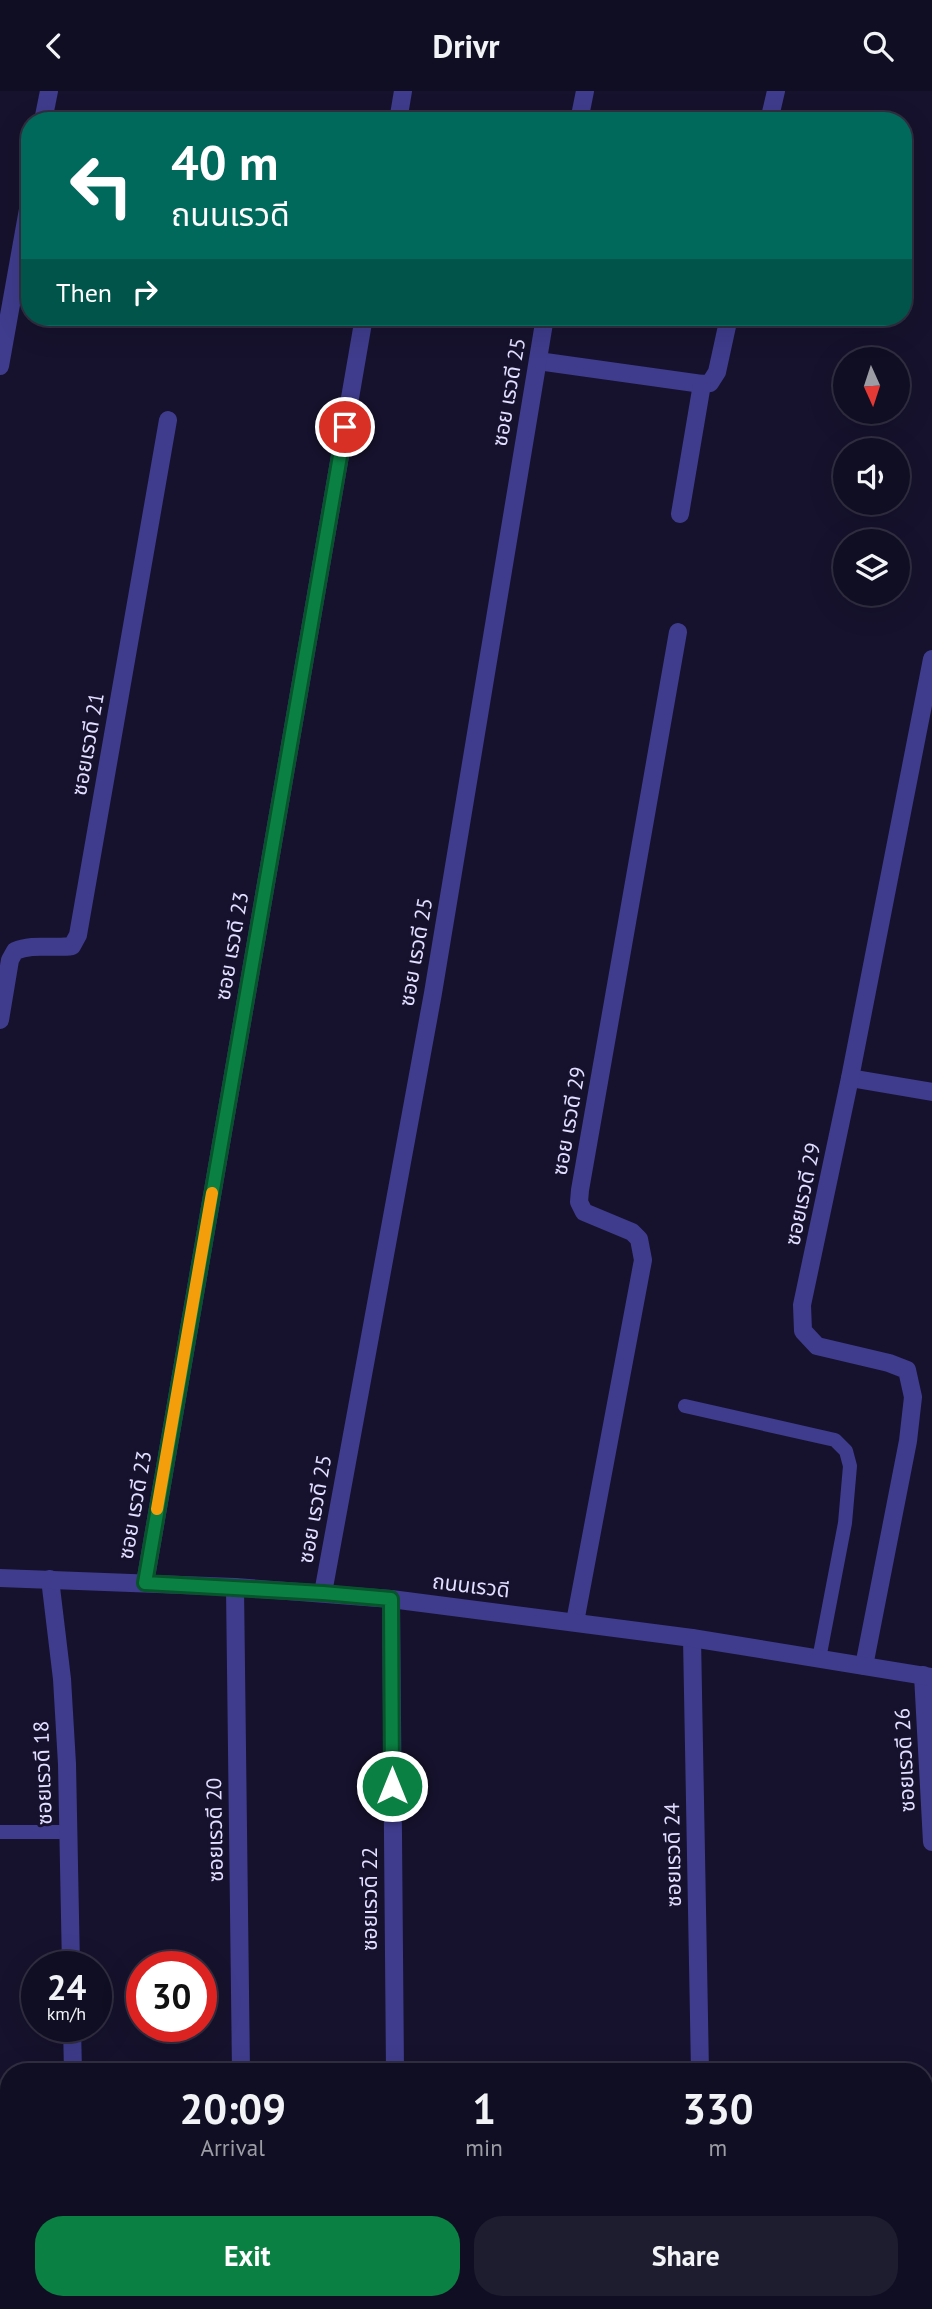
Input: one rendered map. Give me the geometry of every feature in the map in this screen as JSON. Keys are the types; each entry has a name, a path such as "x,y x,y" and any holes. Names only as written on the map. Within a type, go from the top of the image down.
{"street":[{"path":"45,112 49,91"},
{"path":"400,112 403,91"},
{"path":"581,112 585,91"},
{"path":"771,112 776,91"},
{"path":"0,366 21,248"},
{"name":"ซอย เรวดี 23","path":"145,1583 362,326"},
{"name":"ซอย เรวดี 25","path":"323,1593 433,993 544,326"},
{"path":"538,361 710,383 717,372 727,326"},
{"path":"680,514 702,384"},
{"name":"ซอยเรวดี 21","path":"0,1020 10,960 15,951 26,946 72,946 78,935 168,420"},
{"name":"ซอย เรวดี 29","path":"575,1622 643,1260 639,1239 632,1231 584,1212 579,1202 580,1190 678,632"},
{"name":"ซอยเรวดี 29","path":"864,1666 908,1441 914,1397 907,1370 889,1363 817,1346 803,1331 802,1305 932,659"},
{"path":"850,1077 932,1092"},
{"name":"ถนนเรวดี","path":"0,1578 235,1587 391,1599 692,1638 927,1676"},
{"name":"ซอยเรวดี 18","path":"50,1579 62,1679 71,1951"},
{"name":"ซอยเรวดี 20","path":"235,1587 242,2063"},
{"name":"ซอยเรวดี 22","path":"391,1599 395,2063"},
{"name":"ซอยเรวดี 24","path":"692,1638 699,2063"},
{"name":"ซอยเรวดี 26","path":"927,1676 932,1842"},
{"path":"72,2042 73,2063"}],"lane":[{"path":"685,1406 835,1440 846,1451 850,1466 845,1523 819,1659"},
{"path":"0,1832 68,1832"}],"slow traffic":[{"path":"157,1509 212,1193"}],"route":[{"path":"345,427 145,1583 391,1599 392,1786"}]}
